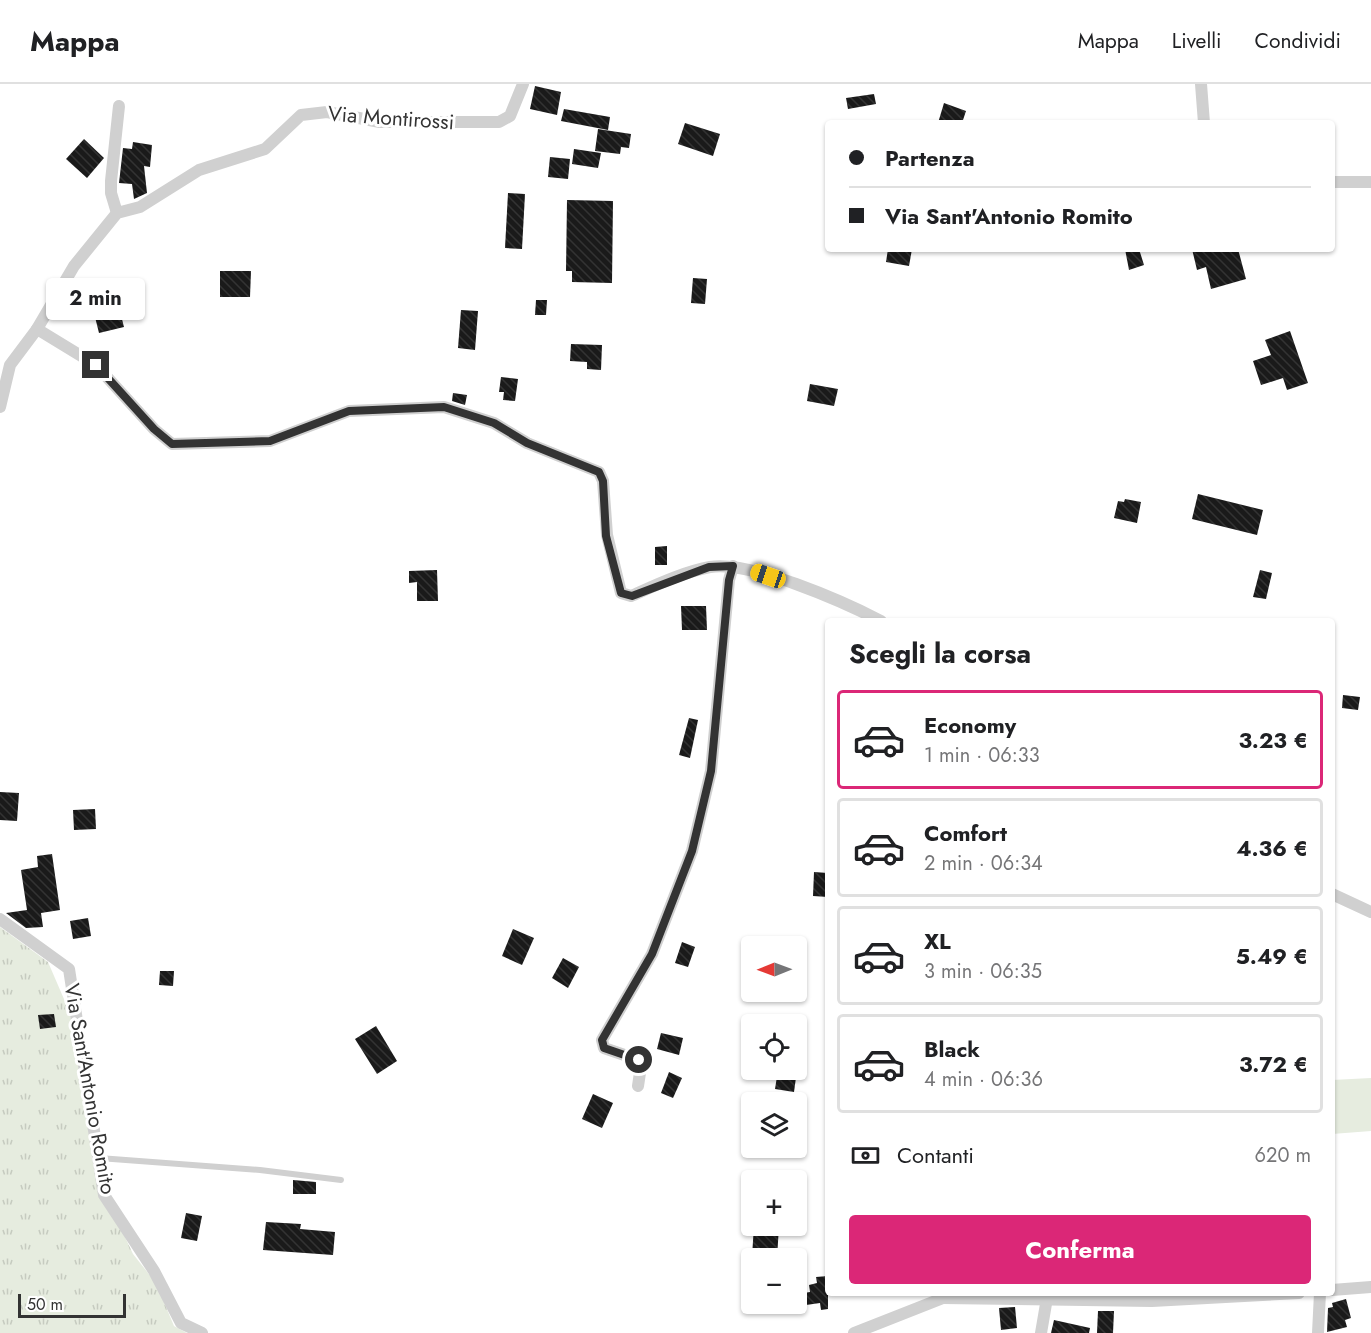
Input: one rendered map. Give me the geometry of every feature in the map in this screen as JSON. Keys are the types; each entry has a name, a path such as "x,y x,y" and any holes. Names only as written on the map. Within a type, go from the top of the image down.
{"street":[{"name":"Via Montirossi","path":"117,213 140,207 199,170 265,149 301,115 327,112 380,122 499,122 510,116 523,84"},
{"path":"1201,84 1204,120"},
{"path":"0,407 3,381 10,365 37,329 74,266 117,213 111,193 111,181 119,106"},
{"path":"1335,182 1371,182"},
{"path":"37,329 96,365 154,429 172,444 270,441 349,411 444,407 494,423 527,443 599,472 603,481 606,536 621,593 632,596 709,567 733,566 847,603 875,618"},
{"path":"638,1086 641,1066 639,1060 611,1052 604,1048 602,1040 652,954 692,851 711,771 729,580 733,566"},
{"path":"1335,895 1371,912"},
{"name":"Via Sant'Antonio Romito","path":"0,920 69,969 93,1111 104,1195 154,1271 181,1323 202,1333"},
{"path":"1335,1290 1371,1287"},
{"path":"854,1333 943,1296 1152,1301 1262,1296"},
{"path":"1318,1333 1320,1296"},
{"path":"1041,1333 1047,1298"}],"lane":[{"path":"98,1158 260,1170 341,1180"}],"green space":[{"path":"0,927 48,962 70,1013 95,1173 133,1254 156,1283 174,1326 187,1333 0,1333"},
{"path":"1371,1078 1371,1131 1335,1134 1335,1080"}],"building":[{"path":"535,86 561,92 557,115 530,109"},
{"path":"874,94 876,104 848,109 846,98"},
{"path":"944,103 966,111 963,120 939,120"},
{"path":"564,109 610,117 608,130 561,121"},
{"path":"685,123 720,134 713,156 678,144"},
{"path":"598,129 631,134 629,148 621,147 620,154 595,151"},
{"path":"84,139 104,158 87,178 66,159"},
{"path":"133,142 152,145 150,167 144,166 147,193 134,199 132,184 119,183 123,148 132,149"},
{"path":"574,149 601,153 598,168 572,164"},
{"path":"550,157 570,159 568,179 548,177"},
{"path":"508,193 525,194 522,249 505,248"},
{"path":"567,200 613,201 612,283 572,282 572,271 566,271"},
{"path":"888,252 911,252 909,266 886,262"},
{"path":"1126,252 1140,252 1144,265 1129,270"},
{"path":"1193,252 1239,252 1246,279 1211,289 1206,267 1197,270"},
{"path":"220,271 251,271 250,297 220,297"},
{"path":"693,278 707,279 705,304 691,303"},
{"path":"104,289 105,294 115,292 124,327 99,333 89,293"},
{"path":"536,300 547,300 546,315 535,315"},
{"path":"461,310 478,311 475,350 458,348"},
{"path":"1290,331 1308,383 1287,390 1283,378 1261,385 1253,361 1271,355 1265,340"},
{"path":"571,344 602,345 601,370 587,369 587,362 570,361"},
{"path":"501,377 518,379 515,401 503,400 504,392 499,392"},
{"path":"810,384 838,389 834,406 807,401"},
{"path":"453,393 467,395 465,405 452,401"},
{"path":"1198,494 1263,510 1257,535 1192,519"},
{"path":"1125,499 1141,502 1137,523 1114,518 1118,501 1124,502"},
{"path":"667,546 667,565 655,565 655,547"},
{"path":"437,570 438,601 417,601 417,582 409,583 409,571"},
{"path":"1260,570 1272,573 1266,599 1253,597"},
{"path":"681,606 706,606 707,630 682,630"},
{"path":"1343,695 1360,697 1358,710 1342,708"},
{"path":"689,718 698,720 690,758 679,755"},
{"path":"0,792 19,793 17,821 0,820"},
{"path":"95,809 96,829 74,830 73,810"},
{"path":"52,854 60,910 41,913 43,927 26,928 6,913 27,910 21,870 38,867 37,856"},
{"path":"814,872 825,873 825,897 813,896"},
{"path":"88,918 91,936 73,939 70,921"},
{"path":"513,929 534,938 522,965 502,956"},
{"path":"682,942 695,947 688,967 675,963"},
{"path":"563,958 579,967 568,988 552,978"},
{"path":"160,971 174,971 173,986 159,985"},
{"path":"54,1014 56,1027 40,1029 38,1015"},
{"path":"376,1026 397,1061 377,1074 355,1039"},
{"path":"661,1033 683,1038 679,1055 657,1049"},
{"path":"669,1072 682,1078 673,1098 661,1093"},
{"path":"776,1080 796,1080 794,1092 775,1089"},
{"path":"593,1094 613,1103 602,1128 582,1119"},
{"path":"293,1180 316,1182 316,1194 293,1194"},
{"path":"186,1213 202,1216 197,1241 181,1238"},
{"path":"266,1222 301,1224 300,1229 335,1232 333,1255 263,1250"},
{"path":"753,1236 778,1236 778,1248 753,1248"},
{"path":"825,1276 825,1296 828,1296 828,1309 821,1310 820,1303 807,1305 809,1285 817,1283 816,1277"},
{"path":"1346,1299 1351,1318 1345,1320 1347,1327 1327,1332 1328,1308 1333,1307 1332,1303"},
{"path":"1015,1307 1017,1328 1001,1330 999,1308"},
{"path":"1098,1311 1114,1311 1113,1333 1097,1333"},
{"path":"1054,1320 1090,1328 1089,1333 1051,1333"}],"route":[{"path":"96,365 154,429 172,444 270,441 349,411 444,407 494,423 527,443 599,472 603,481 606,536 621,593 632,596 666,581 709,567 733,566 729,580 706,802 692,851 652,954 638,981 603,1034 604,1048 639,1060"}]}
